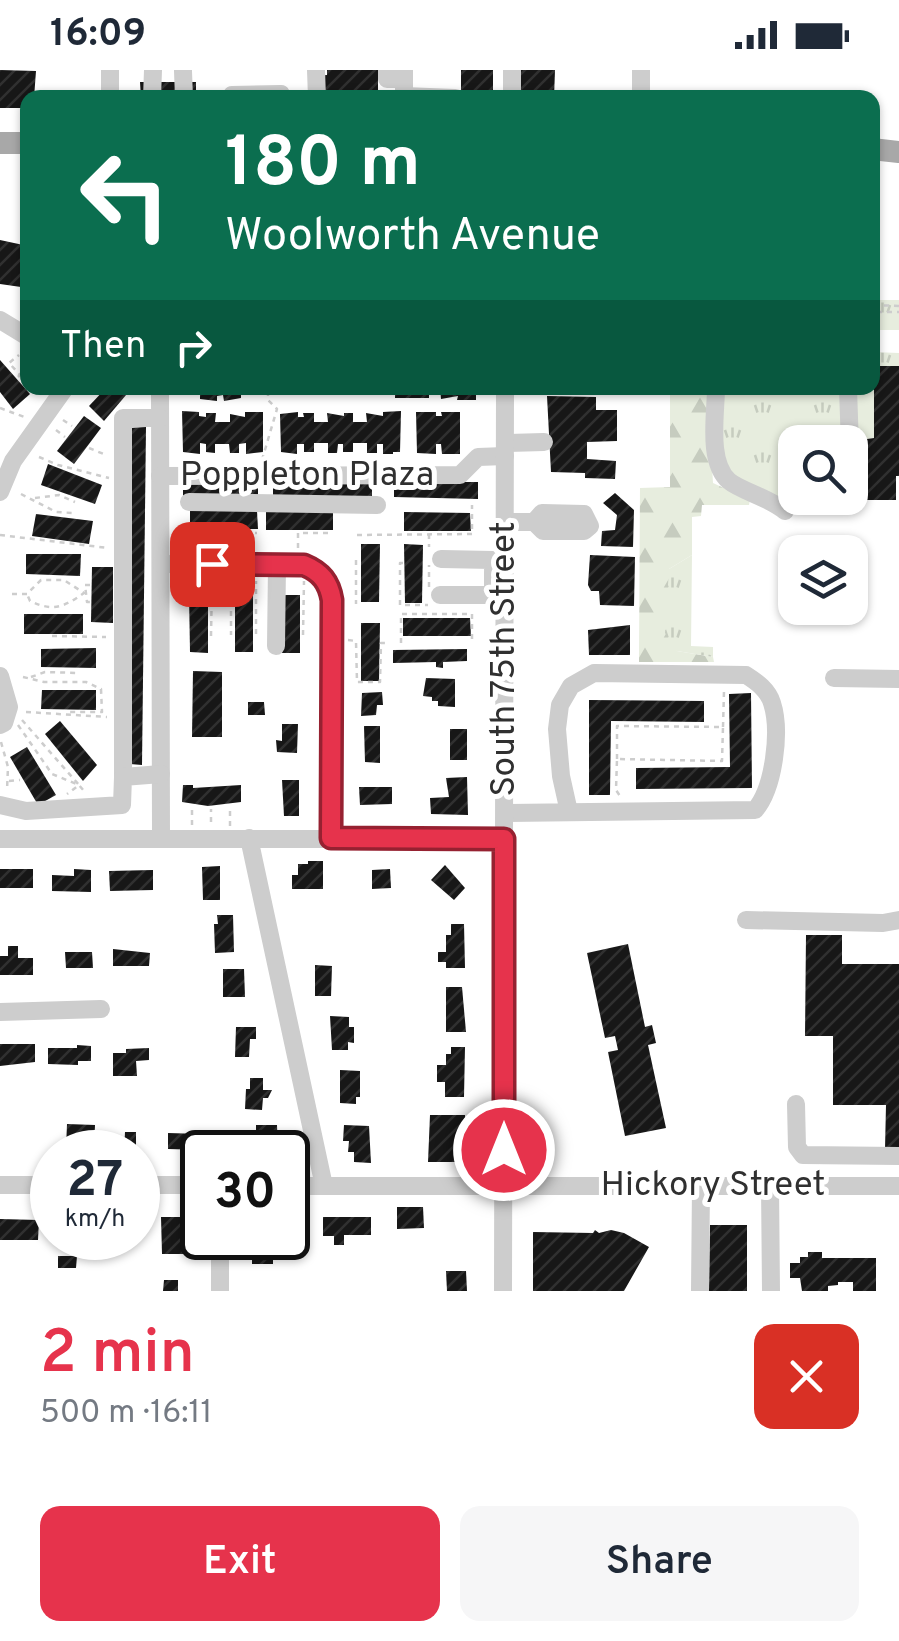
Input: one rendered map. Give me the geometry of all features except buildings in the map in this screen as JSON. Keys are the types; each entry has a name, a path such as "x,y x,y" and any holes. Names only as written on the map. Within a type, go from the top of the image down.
{"street":[{"path":"387,70 387,79 409,89"},
{"path":"0,320 20,343"},
{"path":"0,492 13,460 46,428 61,395"},
{"path":"160,395 160,838"},
{"name":"South 75th Street","path":"503,1291 504,812 499,569 504,522 504,395"},
{"path":"716,395 718,465 728,480 778,506"},
{"path":"848,395 849,425"},
{"path":"3,806 26,811 122,805 123,418 160,418"},
{"path":"504,449 544,442"},
{"name":"Poppleton Plaza","path":"160,476 460,475 478,457 504,449"},
{"path":"189,502 377,505"},
{"path":"504,522 534,522"},
{"path":"433,558 492,560 499,569 492,595 434,590"},
{"path":"160,564 222,570 256,564 304,565 322,576 332,600 331,838"},
{"path":"276,646 277,565"},
{"path":"504,812 570,812 755,810 766,797 774,763 772,704 762,686 746,675 594,673 571,686 560,705 557,729 561,776 570,812"},
{"path":"0,676 14,718"},
{"path":"834,678 899,679"},
{"path":"123,777 160,774"},
{"path":"239,838 324,1186"},
{"path":"0,839 504,839"},
{"path":"746,920 899,920"},
{"path":"0,1012 101,1009"},
{"path":"796,1104 797,1147 803,1155 899,1156"},
{"path":"0,1185 30,1185"},
{"name":"Hickory Street","path":"310,1186 899,1186"},
{"path":"700,1291 701,1186"},
{"path":"770,1186 771,1291"},
{"path":"220,1260 220,1291"}],"path":[{"path":"18,378 20,375 10,363 20,350"},
{"path":"261,474 262,457 277,409 268,395"},
{"path":"0,408 65,437"},
{"path":"62,419 72,426"},
{"path":"90,448 121,470"},
{"path":"39,457 88,474 121,470"},
{"path":"21,494 56,512 73,514"},
{"path":"34,498 59,496 75,502"},
{"path":"357,535 472,534 472,505"},
{"path":"185,532 257,533"},
{"path":"211,636 224,532"},
{"path":"298,546 298,533 332,533"},
{"path":"429,534 434,590"},
{"path":"0,536 122,550"},
{"path":"356,560 356,604"},
{"path":"403,563 400,604 429,605 429,613"},
{"path":"256,564 256,634"},
{"path":"303,635 304,565"},
{"path":"222,570 231,635"},
{"path":"12,594 28,594 41,580 64,580 84,594"},
{"path":"90,585 85,585 84,594 87,602 92,602"},
{"path":"28,594 30,601 44,608 62,608 84,594"},
{"path":"400,643 401,614 429,613 472,614 472,642"},
{"path":"52,636 123,637"},
{"path":"332,640 356,640 357,682 380,682 381,643 386,643"},
{"path":"30,678 45,672 78,673"},
{"path":"23,677 44,682 86,682 102,689 102,712 67,712"},
{"path":"616,758 722,761 724,689"},
{"path":"14,718 124,718"},
{"path":"14,718 52,774 79,784"},
{"path":"14,718 88,796"},
{"path":"620,796 616,790 617,726 723,726"},
{"path":"1,742 8,780 3,806"},
{"path":"8,780 20,780"},
{"path":"192,806 192,838"},
{"path":"230,808 239,838"}],"green space":[{"path":"880,300 899,300 899,330 880,330"},
{"path":"880,352 899,353 899,366 880,366"},
{"path":"670,395 708,395 713,483 750,500 749,505 702,505 701,516 692,517 692,555 669,569 677,651 713,657 714,662 639,662 640,488 670,487"},
{"path":"723,395 842,395 846,425 778,425 778,499 737,479 722,450"},
{"path":"854,395 874,395 874,438 868,439 868,425 854,425"},
{"path":"692,555 691,646 713,647 713,657 677,651 665,633 669,569"}],"route":[{"path":"212,564 304,565 327,583 332,600 331,838 504,839 504,1150"}]}
